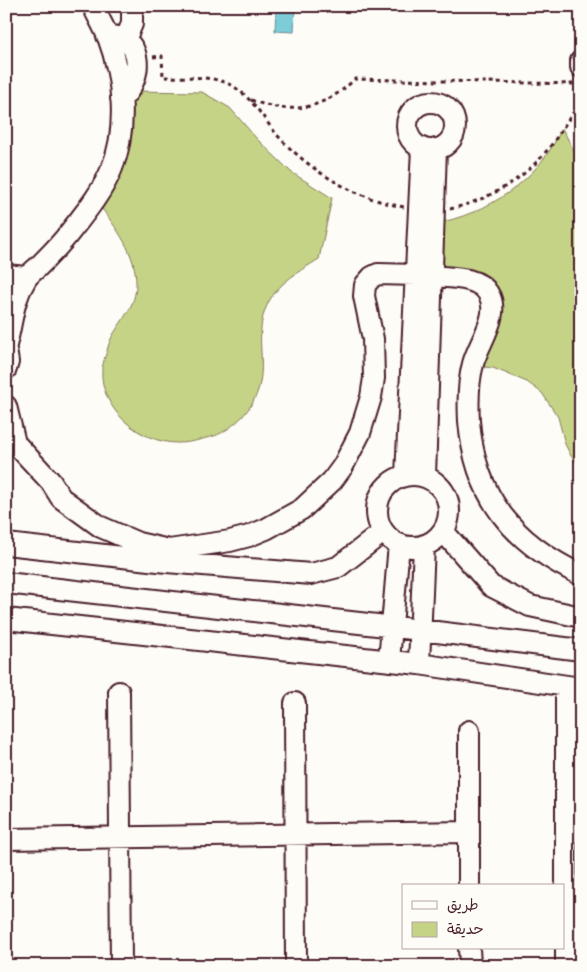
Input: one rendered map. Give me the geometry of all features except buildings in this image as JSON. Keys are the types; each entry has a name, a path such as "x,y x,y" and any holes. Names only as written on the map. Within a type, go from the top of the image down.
{"street":[{"path":"93,6 116,38 131,46 136,58 137,73 135,80 132,88 121,99"},
{"path":"116,38 132,24 132,6"},
{"path":"6,344 11,327 14,303 26,278 69,234 99,192 112,169 121,128 121,99 116,38"},
{"path":"581,61 581,67"},
{"path":"416,476 429,149"},
{"path":"6,406 15,444 51,482 61,498 101,526 168,556 230,541 266,529 302,509 332,481 352,450 360,433 371,397 374,359 370,320 364,296 365,285 372,277 378,274 424,275 460,279 479,284 491,299 491,316 476,354 470,384 470,434 479,475 493,502 511,526 539,551 558,564 581,575"},
{"path":"6,275 26,278"},
{"path":"6,350 8,362 6,369"},
{"path":"416,476 435,482 448,499 448,521 443,531 438,537 424,545 416,547 399,544 383,532 378,523 376,512 381,492 392,481 416,476"},
{"path":"443,531 491,586 530,606 581,617"},
{"path":"6,544 168,556 302,574 320,573 346,562 383,532"},
{"path":"389,661 399,544"},
{"path":"419,664 424,545"},
{"path":"6,583 581,650"},
{"path":"6,619 419,664 573,687 571,957"},
{"path":"119,692 121,966"},
{"path":"295,703 296,966"},
{"path":"469,731 469,884"},
{"path":"6,839 469,832"},
{"path":"470,950 470,966"}],"path":[{"path":"136,58 162,56 163,77 202,77 214,79 235,88 250,100 281,139 328,177 372,198 426,211 467,205 498,192 541,158 581,102"},
{"path":"250,100 274,108 312,106 336,96 355,79 581,84"}],"green space":[{"path":"129,91 202,92 230,108 257,139 291,172 332,198 319,259 284,283 268,303 261,332 259,388 253,402 242,417 225,431 218,435 192,442 164,441 136,430 115,410 107,397 103,384 102,369 108,347 114,333 132,304 136,286 133,263 124,241 97,202"},
{"path":"562,128 581,164 581,467 571,456 565,444 558,417 542,393 527,382 493,368 476,366 490,315 473,284 429,271 433,224 473,212 509,192 526,179 540,164"}],"water":[{"path":"276,6 295,6 294,32 275,31"}]}
